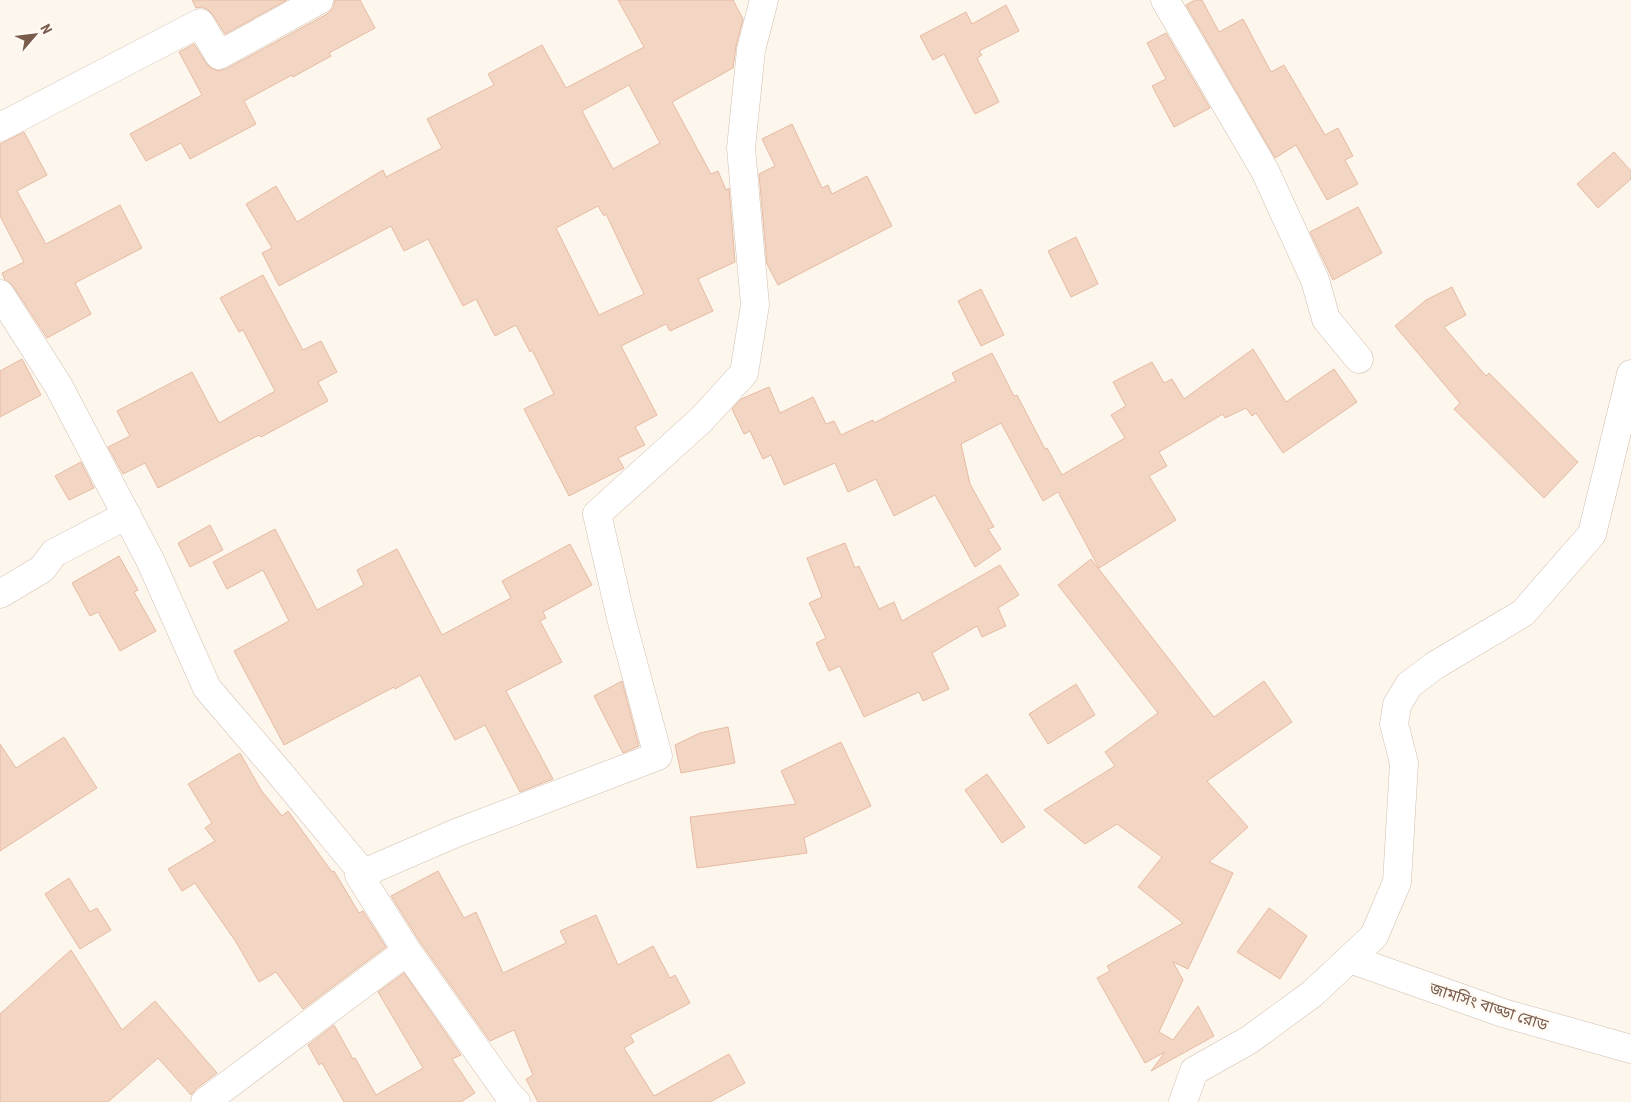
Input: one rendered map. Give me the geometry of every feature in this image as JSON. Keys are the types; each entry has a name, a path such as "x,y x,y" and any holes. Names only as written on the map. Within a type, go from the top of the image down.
{"street":[{"path":"0,127 200,23 219,55 319,0"},
{"path":"516,1102 502,1086 406,951 359,875 456,833 658,756 621,618 597,514 701,420 744,373 755,305 741,148 751,50 764,0"},
{"path":"1165,0 1265,171 1314,280 1326,319 1359,359"},
{"path":"0,294 58,385 150,560 206,688 363,873"},
{"path":"1183,1102 1194,1071 1249,1040 1312,994 1374,936 1396,882 1404,763 1394,724 1397,705 1408,684 1434,666 1523,613 1592,534 1631,374"},
{"path":"0,594 42,569 54,553 126,515"},
{"path":"205,1102 406,951"},
{"name":"জামসিং বাড্ডা রোড","path":"1350,959 1503,1013 1631,1049"}],"building":[{"path":"192,0 287,0 225,34 213,15 207,9 196,8"},
{"path":"335,0 360,0 375,28 329,53 331,56 244,101 256,124 190,159 181,143 146,161 130,134 202,95 179,52 194,44 211,68 218,71 226,69 327,14 333,8"},
{"path":"618,0 733,0 743,19 733,68 672,102 711,174 718,171 726,190 729,188 735,262 698,279 713,311 670,331 666,324 621,346 657,415 635,427 645,445 618,458 624,468 569,496 524,409 554,394 532,350 530,352 516,325 495,336 476,299 463,306 428,239 404,251 391,226 279,286 262,253 272,248 246,204 276,186 297,222 383,170 386,177 442,148 427,119 494,85 488,74 542,45 566,88 644,47","holes":["629,85 660,143 613,169 582,111","598,206 604,216 606,214 644,294 599,315 556,228"]},
{"path":"1195,0 1202,0 1219,32 1243,19 1271,72 1284,65 1325,135 1338,128 1353,156 1345,160 1358,184 1327,200 1296,145 1275,158 1186,5"},
{"path":"1006,5 1019,31 979,51 982,55 977,58 999,102 975,114 944,54 933,60 920,36 966,12 972,24"},
{"path":"1166,33 1210,108 1174,127 1152,86 1166,79 1147,43"},
{"path":"792,124 822,188 828,185 832,194 867,176 892,226 778,285 767,264 759,174 775,166 762,139"},
{"path":"24,132 47,175 17,191 46,244 120,205 142,248 75,283 91,314 47,338 13,286 5,280 2,273 24,262 0,216 0,144"},
{"path":"1614,152 1631,171 1631,179 1598,208 1577,184"},
{"path":"1358,207 1382,253 1333,280 1310,232"},
{"path":"1076,237 1098,284 1071,297 1048,251"},
{"path":"263,275 303,350 321,341 337,372 318,382 328,401 261,437 259,435 158,488 145,463 123,474 108,447 130,436 117,411 192,372 219,423 275,391 243,330 239,332 220,298"},
{"path":"1452,287 1466,315 1444,327 1486,376 1489,373 1578,462 1544,498 1454,409 1460,403 1395,326 1426,300"},
{"path":"981,289 1004,335 981,346 958,301"},
{"path":"1253,349 1286,402 1334,369 1357,402 1283,453 1256,413 1252,416 1246,408 1225,418 1223,414 1159,452 1167,466 1149,476 1176,520 1099,568 1058,492 1043,501 1001,423 961,444 970,484 994,527 988,529 1001,549 975,567 935,495 894,516 876,479 848,492 835,463 784,485 771,455 763,459 750,431 744,434 732,409 741,399 769,387 780,413 813,397 826,424 834,421 841,435 873,420 874,423 956,381 952,373 992,353 1014,396 1017,395 1045,449 1047,448 1062,475 1125,438 1111,415 1126,406 1113,382 1152,362 1164,383 1172,379 1184,399"},
{"path":"22,359 41,395 0,417 0,371"},
{"path":"81,462 94,488 69,500 55,476"},
{"path":"210,525 223,550 190,567 178,543"},
{"path":"275,529 317,610 364,585 357,570 397,549 442,635 511,598 502,581 570,544 592,585 543,612 546,618 540,621 562,662 506,691 553,779 520,792 485,725 455,740 420,675 284,745 234,651 289,621 263,570 227,589 213,562"},
{"path":"845,543 855,568 859,566 879,609 894,602 902,621 1000,565 1019,595 998,608 1006,626 982,637 977,626 932,653 949,689 923,701 919,692 864,717 840,666 829,671 816,643 826,638 809,603 822,597 807,558"},
{"path":"119,556 138,590 134,592 156,631 120,651 98,612 90,616 72,583"},
{"path":"1091,559 1214,717 1264,681 1292,722 1207,781 1248,827 1209,862 1233,873 1188,969 1173,962 1183,980 1159,1032 1173,1040 1198,1006 1214,1036 1151,1071 1165,1052 1145,1063 1097,978 1110,971 1107,966 1183,923 1138,887 1162,857 1117,824 1085,844 1044,810 1115,766 1105,752 1158,713 1058,585"},
{"path":"622,681 639,746 623,753 594,696"},
{"path":"1076,684 1095,715 1048,744 1029,714"},
{"path":"728,727 735,763 681,773 675,745 700,733"},
{"path":"64,737 97,788 0,851 0,744 16,768"},
{"path":"841,742 871,806 804,838 807,853 697,868 690,817 796,804 781,771"},
{"path":"240,753 261,790 282,816 288,811 332,872 334,871 359,913 363,911 386,947 303,1009 276,972 259,982 236,942 195,883 182,891 168,869 215,841 205,828 212,823 188,784"},
{"path":"987,774 1025,827 1002,843 965,790"},
{"path":"438,871 464,918 476,912 503,973 566,943 560,931 596,915 618,965 653,946 670,978 675,975 690,1003 630,1035 634,1042 624,1048 654,1096 729,1054 745,1083 710,1102 538,1102 526,1079 533,1075 514,1030 490,1041 420,942 391,896"},
{"path":"69,878 90,912 97,908 111,930 80,949 45,894"},
{"path":"1269,908 1307,936 1280,979 1237,952"},
{"path":"71,950 122,1030 155,1001 217,1073 191,1095 158,1058 108,1102 0,1102 0,1014"},
{"path":"404,973 461,1055 452,1059 475,1093 461,1102 344,1102 322,1063 319,1065 308,1045 334,1025 376,1095 423,1068 378,992"}]}
